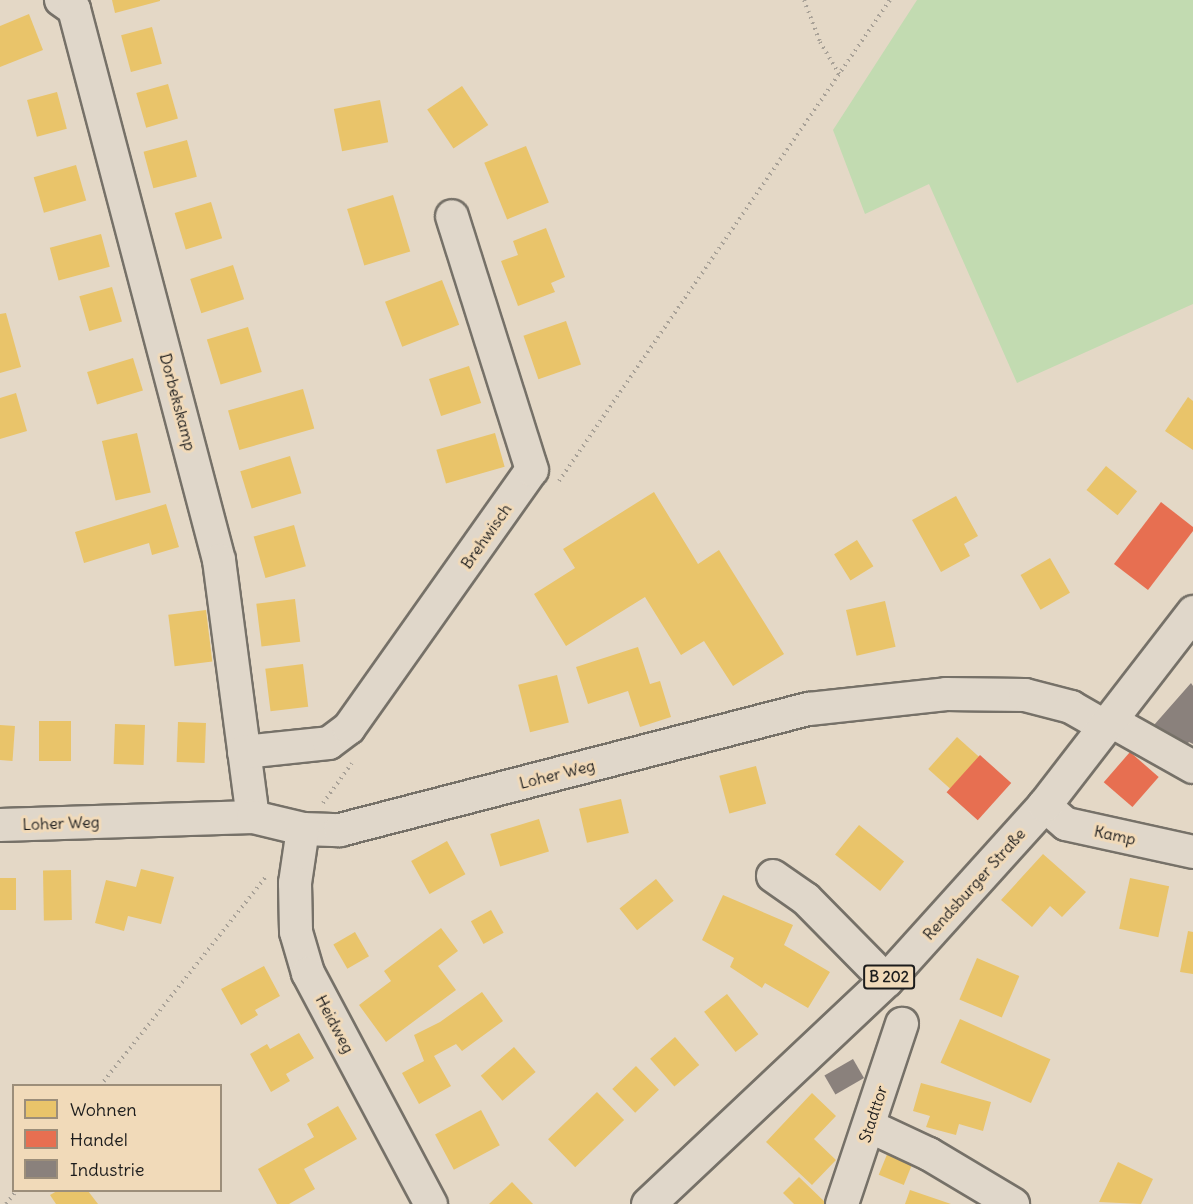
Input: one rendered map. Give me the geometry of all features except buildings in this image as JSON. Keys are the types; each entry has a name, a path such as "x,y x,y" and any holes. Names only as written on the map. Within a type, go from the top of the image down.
{"main road":[{"name":"Rendsburger Straße","path":"648,1204 886,980 1044,806 1193,612"}],"street":[{"name":"Dorbekskamp","path":"62,0 74,9 219,560 253,817"},
{"name":"Brehwisch","path":"244,752 330,743 349,728 532,470 452,216"},
{"name":"Loher Weg","path":"0,825 253,817 303,829 340,830 809,709 946,694 1025,695 1071,707 1193,767"},
{"name":"Kamp","path":"1044,806 1066,825 1193,852"},
{"name":"Heidweg","path":"303,829 295,883 296,932 308,973 431,1204"},
{"path":"773,876 806,899 886,980"},
{"name":"Stadttor","path":"843,1204 902,1024"},
{"path":"869,1126 929,1154 1013,1204"}],"path":[{"path":"804,0 820,42 840,75"},
{"path":"6,1204 16,1192"}],"green space":[{"path":"917,0 1193,0 1193,304 1017,383 929,184 865,214 833,130"}]}
